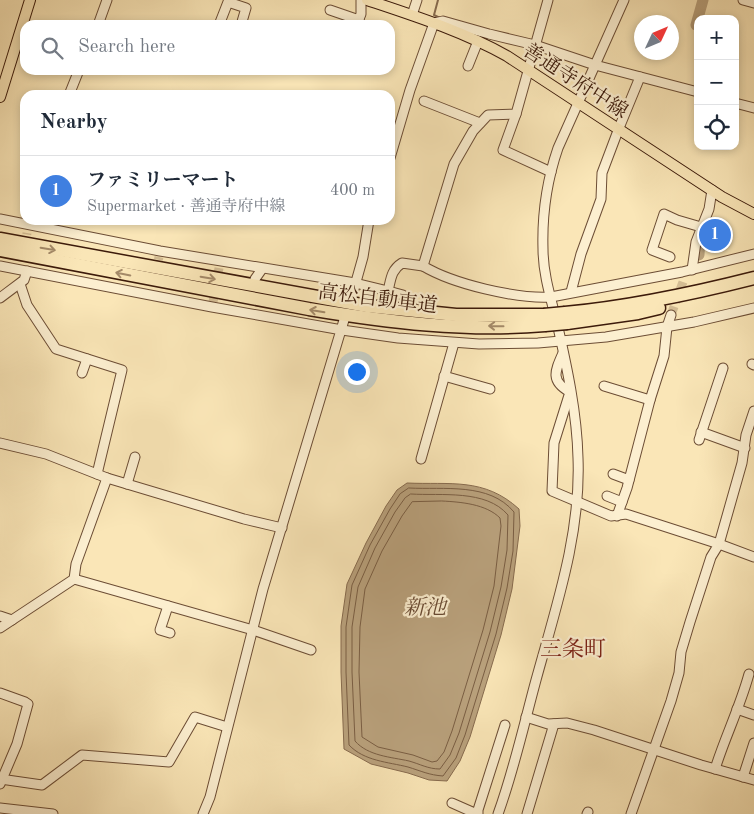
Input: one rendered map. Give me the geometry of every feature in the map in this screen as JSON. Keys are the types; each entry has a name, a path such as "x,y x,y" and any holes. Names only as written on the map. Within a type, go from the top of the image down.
{"highway":[{"name":"高松自動車道","path":"0,239 367,306 456,315 544,320 638,313 754,285"},
{"name":"高松自動車道","path":"0,250 309,310 359,317 418,324 456,326 526,326 544,320"},
{"name":"高松自動車道","path":"566,318 682,296 754,278"}],"main road":[{"path":"24,20 30,0"},
{"name":"善通寺府中線","path":"367,0 434,23 478,41 529,70 712,190 754,214"},
{"path":"0,97 20,32"}],"street":[{"path":"100,20 108,0"},
{"path":"358,20 361,0"},
{"path":"412,15 417,0"},
{"path":"548,0 516,114 503,150 551,172"},
{"path":"498,814 504,798 566,569 578,502 578,457 570,392 542,250 546,202 551,172 558,148 624,0"},
{"path":"743,0 754,3"},
{"path":"221,20 228,2 236,2 246,8 242,20"},
{"path":"330,10 353,20"},
{"path":"395,141 410,90 434,23 442,22 535,45 595,64 694,91"},
{"path":"468,66 478,41"},
{"path":"71,90 76,75"},
{"path":"571,292 581,254 601,199 602,173 618,128 640,77"},
{"path":"424,100 480,123"},
{"path":"739,103 754,108"},
{"path":"423,266 454,164 473,131 488,115 516,114"},
{"path":"692,270 696,242 709,209 712,190"},
{"path":"670,256 652,250 664,214 701,227"},
{"path":"0,219 20,224"},
{"path":"352,296 363,257 368,225"},
{"path":"30,226 219,265 262,269 355,283 403,295"},
{"path":"388,291 394,268 402,263 423,266 433,272 489,289 537,298 682,277 692,270 754,254"},
{"path":"0,266 23,267 151,290 212,304 238,306 342,330 454,343 528,343 597,338 667,327 754,308"},
{"path":"0,298 24,280 23,267"},
{"path":"255,279 262,269"},
{"path":"20,284 27,305 56,349 122,370 96,474"},
{"path":"617,516 664,356 667,327 671,315"},
{"path":"203,814 210,797 263,589 344,320"},
{"path":"421,459 454,343"},
{"path":"82,373 87,359"},
{"path":"723,368 700,436 745,448"},
{"path":"444,376 490,390"},
{"path":"604,386 650,400"},
{"path":"570,392 554,443 552,492 611,516 626,514 754,557"},
{"path":"631,814 679,673 681,652 690,622 712,557 719,544 745,448 746,435 754,411"},
{"path":"0,443 46,454 107,478 244,519 282,528"},
{"path":"127,484 135,457"},
{"path":"613,474 629,480"},
{"path":"0,628 74,579 80,555 107,478"},
{"path":"607,496 622,502"},
{"path":"74,579 253,630 311,650"},
{"path":"168,606 160,630 170,633"},
{"path":"0,616 12,620"},
{"path":"715,769 737,709 738,697 749,674"},
{"path":"0,694 28,704 17,744 1,781 42,785 82,754 169,762 195,718 227,727"},
{"path":"737,709 754,715"},
{"path":"526,717 548,724 567,723 594,730 754,780"},
{"path":"528,814 554,724"},
{"path":"452,803 478,814 505,725"},
{"path":"743,777 754,743"},
{"path":"0,808 51,814"}],"water":[{"name":"新池","path":"407,483 480,487 506,499 519,509 520,526 512,589 501,635 470,737 460,761 447,781 429,780 371,764 344,749 341,626 347,584 386,506 397,490"}],"waterway":[{"path":"438,0 434,15 440,18"},
{"path":"699,15 703,0"},
{"path":"699,255 702,232"}],"tunnel":[{"path":"22,261 27,233"},
{"path":"152,286 159,257"},
{"path":"213,302 219,268"},
{"path":"671,315 683,282"}],"place":[{"name":"ファミリーマート","path":"715,235"}],"district":[{"name":"三条町","path":"573,648"}]}
